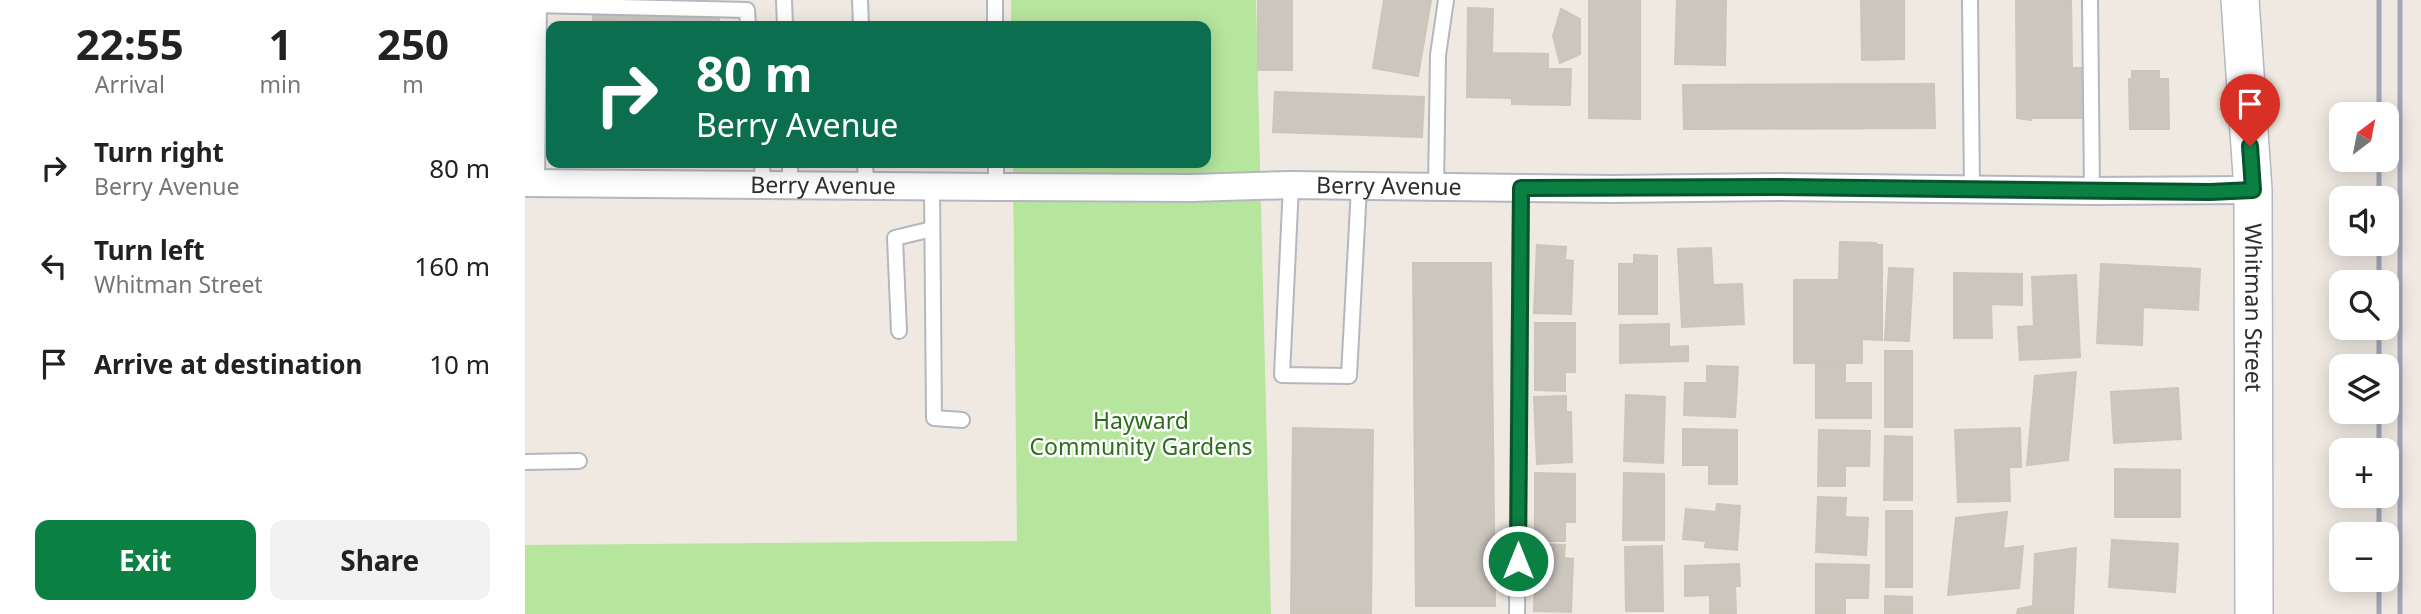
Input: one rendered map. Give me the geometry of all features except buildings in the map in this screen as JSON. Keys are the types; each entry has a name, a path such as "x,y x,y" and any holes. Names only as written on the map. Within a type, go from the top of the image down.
{"street":[{"name":"Whitman Street","path":"2240,0 2253,190 2254,614"},
{"path":"528,182 533,3"},
{"name":"Berry Avenue","path":"528,182 763,174 866,174 932,187 996,175 1191,188 1291,185 1436,188 2253,190"}],"lane":[{"path":"784,0 785,21"},
{"path":"860,0 861,21"},
{"path":"995,0 995,21"},
{"path":"1436,188 1438,55 1446,0"},
{"path":"1971,0 1972,189"},
{"path":"2090,0 2092,191"},
{"path":"533,3 747,10 748,21"},
{"path":"1291,185 1282,375 1349,376 1359,187"},
{"path":"932,187 934,418 962,419"},
{"path":"1517,614 1521,188"},
{"path":"899,331 895,238 932,229"},
{"path":"525,461 579,461"}],"green space":[{"name":"Hayward Community Gardens","path":"1011,0 1256,0 1271,614 525,614 525,545 1017,541 1013,168 1211,168 1211,21 1011,21"}],"railway":[{"path":"2379,0 2379,102"},
{"path":"2400,0 2400,614"},
{"path":"2379,172 2379,186"},
{"path":"2379,256 2379,270"},
{"path":"2379,340 2379,354"},
{"path":"2379,424 2379,438"},
{"path":"2379,508 2379,522"},
{"path":"2379,592 2379,614"}],"route":[{"path":"1518,561 1521,188 1779,187 2210,192 2253,190 2250,146"}]}
